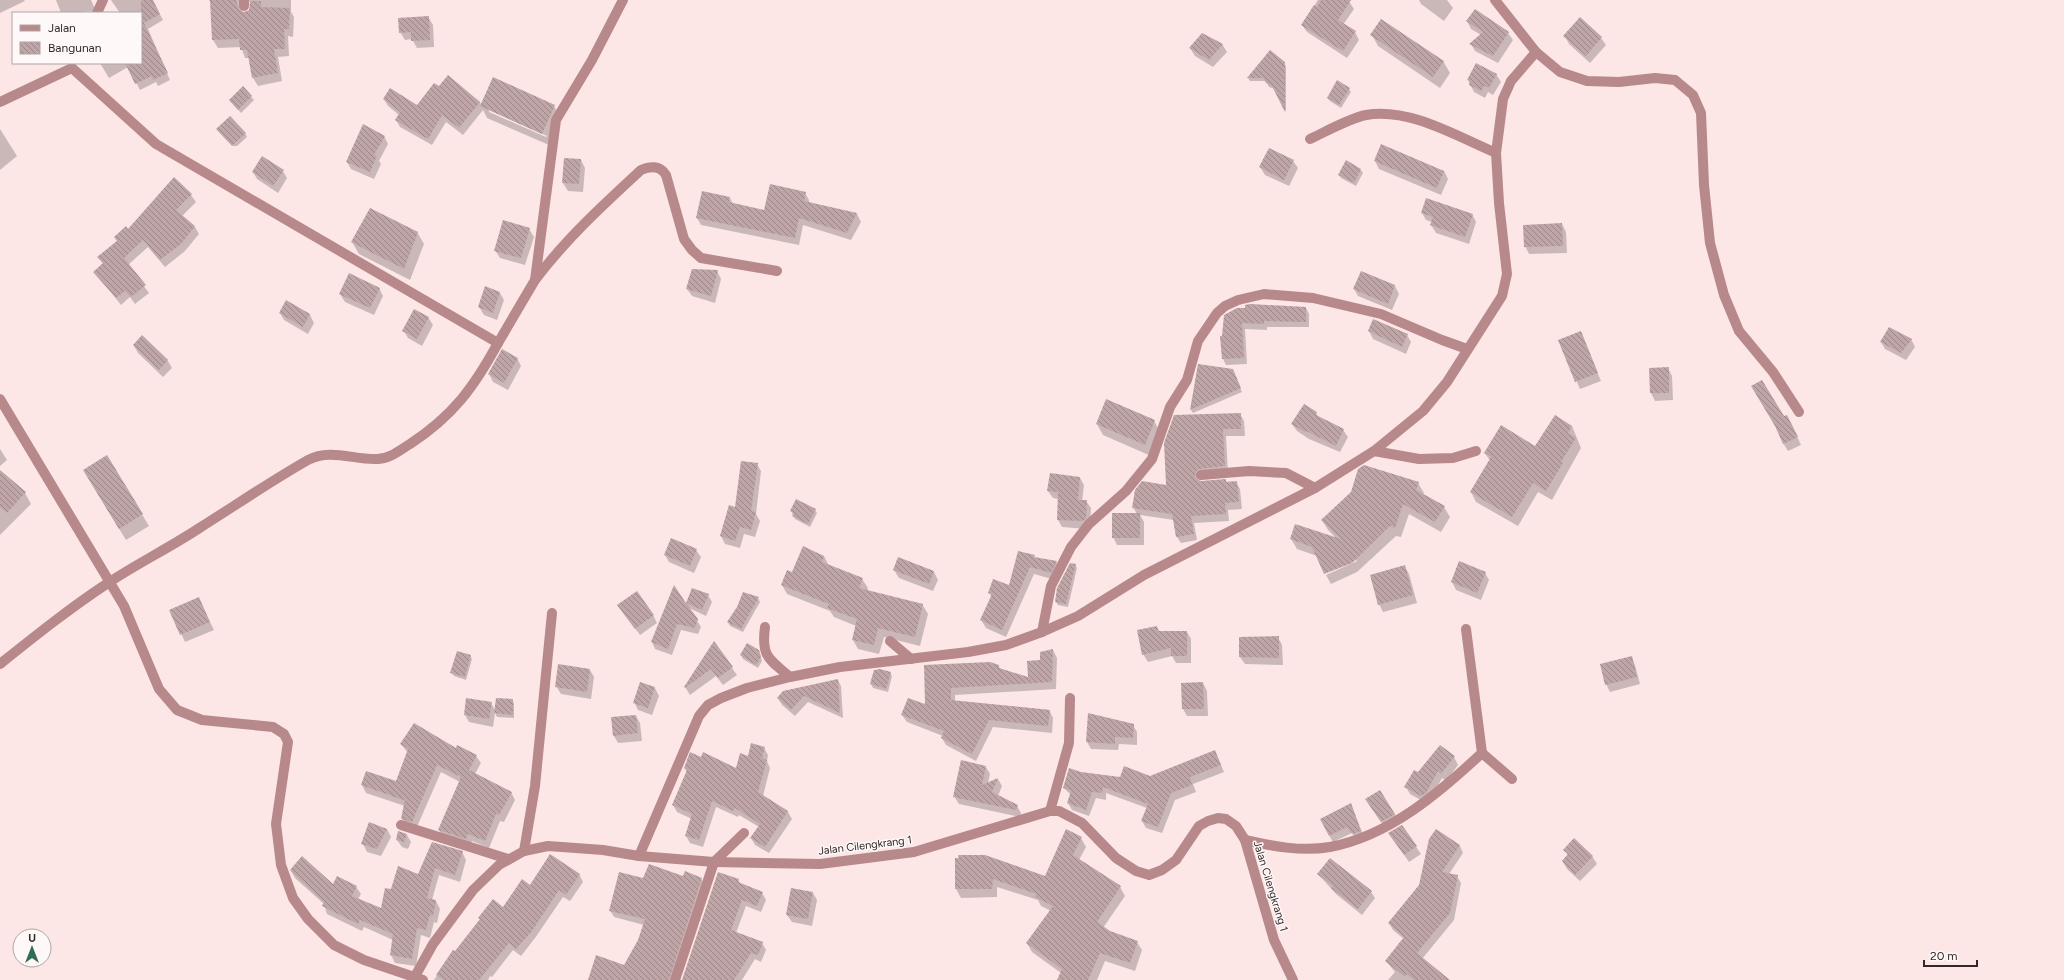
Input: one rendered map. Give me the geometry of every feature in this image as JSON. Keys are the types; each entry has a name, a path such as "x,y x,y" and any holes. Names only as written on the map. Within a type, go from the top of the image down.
{"street":[{"path":"97,12 103,0"},
{"path":"534,280 556,120 592,60 623,0"},
{"path":"1495,0 1536,52 1560,72 1587,81 1619,82 1662,78 1675,80 1693,95 1701,113 1704,185 1710,243 1724,295 1739,332 1773,372 1799,412"},
{"path":"639,856 699,716 708,705 747,688 790,677 840,667 912,660 968,652 1006,645 1042,632 1078,616 1144,575 1315,488 1374,451 1422,412 1447,382 1502,296 1507,274 1499,203 1496,153 1503,100 1511,81 1536,52"},
{"path":"0,102 73,66 156,144 498,343"},
{"path":"1310,139 1365,115 1388,114 1413,118 1496,153"},
{"path":"0,664 66,612 109,582 199,528 278,477 315,456 332,454 380,459 391,456 425,434 452,412 479,378 534,280 558,250 588,219 641,170 648,167 660,169 666,175 684,239 692,250 702,258 777,271"},
{"path":"1042,632 1051,586 1071,546 1090,524 1126,491 1152,459 1170,407 1187,380 1198,341 1217,313 1225,306 1238,300 1264,294 1313,298 1381,314 1467,349"},
{"path":"0,398 124,606 159,689 177,710 202,720 273,727 284,734 288,742 276,824 281,865 293,898 308,919 334,945 364,960 417,979"},
{"path":"1374,451 1419,459 1453,458 1476,451"},
{"path":"1201,475 1249,471 1286,474 1315,488"},
{"path":"524,851 534,786 552,613"},
{"path":"766,627 763,645 767,657 790,677"},
{"path":"1466,629 1482,754 1512,779"},
{"path":"890,641 912,660"},
{"path":"1050,810 1069,743 1070,698"},
{"path":"1245,840 1285,848 1329,847 1356,840 1392,823 1439,792 1482,754"},
{"name":"Jalan Cilengkrang 1","path":"417,979 433,944 459,907 490,872 508,858 524,851 548,846 572,847 639,856 714,862 820,864 914,852 1050,810 1059,811 1082,823 1116,858 1136,871 1149,874 1162,870 1176,860 1199,826 1218,818 1226,819 1236,826 1245,840 1274,940 1293,980"},
{"path":"401,825 508,858"},
{"path":"675,980 714,862 744,833"}],"building":[{"path":"141,0 153,0 160,14 144,23 168,73 153,80 152,76 135,84 125,64 142,64"},
{"path":"210,0 236,0 239,10 244,12 249,10 250,1 261,1 261,7 290,8 289,29 284,29 285,49 274,49 278,73 252,78 247,50 240,50 239,39 212,40"},
{"path":"1321,0 1351,0 1338,20 1356,31 1343,51 1301,25 1314,5 1317,7"},
{"path":"1475,9 1509,32 1493,56 1469,44 1483,32 1466,21"},
{"path":"429,16 430,40 411,41 411,32 399,33 398,18"},
{"path":"1580,17 1602,37 1586,56 1563,36"},
{"path":"1381,19 1444,61 1433,77 1370,35"},
{"path":"1202,33 1223,44 1209,60 1189,48"},
{"path":"1270,50 1285,62 1285,112 1272,86 1266,83 1263,78 1247,78"},
{"path":"1476,63 1497,74 1489,88 1484,86 1481,91 1469,85 1470,81 1467,80"},
{"path":"448,75 480,102 459,128 442,115 428,139 395,120 400,112 383,99 390,88 417,105 434,83 439,86"},
{"path":"493,77 555,105 542,134 480,106"},
{"path":"1337,80 1350,88 1339,105 1327,98"},
{"path":"243,86 252,96 238,110 229,100"},
{"path":"230,116 246,133 232,146 216,129"},
{"path":"363,124 385,136 374,155 377,156 370,172 346,162"},
{"path":"1381,144 1444,171 1437,188 1374,161"},
{"path":"1269,148 1294,160 1284,180 1259,167"},
{"path":"262,156 284,170 273,186 252,172"},
{"path":"564,158 581,159 579,184 562,183"},
{"path":"1346,160 1361,169 1354,183 1338,175"},
{"path":"174,177 192,194 176,210 195,226 181,244 160,260 143,240 124,258 146,285 131,297 125,291 116,298 93,272 103,263 97,257 117,241 114,237 126,226 128,229"},
{"path":"770,184 806,192 804,201 857,213 847,233 799,218 795,238 696,218 702,191 730,197 729,202 764,210"},
{"path":"1426,198 1473,214 1465,237 1430,225 1433,217 1421,213"},
{"path":"370,208 418,232 404,269 351,242"},
{"path":"503,220 530,228 521,258 494,251"},
{"path":"1562,223 1563,246 1524,247 1523,225"},
{"path":"692,269 718,270 711,296 686,289"},
{"path":"1361,271 1395,285 1388,304 1353,289"},
{"path":"349,273 380,288 370,308 339,294"},
{"path":"485,286 500,292 493,313 478,307"},
{"path":"286,300 310,314 303,327 279,313"},
{"path":"1245,305 1306,307 1306,322 1264,321 1264,324 1242,323 1244,358 1222,359 1220,336 1222,336 1224,315 1237,308 1245,308"},
{"path":"414,309 429,317 417,339 402,331"},
{"path":"1373,319 1408,334 1402,347 1368,331"},
{"path":"1889,327 1912,339 1901,353 1880,342"},
{"path":"1581,331 1598,373 1575,382 1558,340"},
{"path":"142,335 168,360 159,370 133,345"},
{"path":"502,349 518,358 504,383 488,374"},
{"path":"1198,364 1233,369 1241,388 1190,410"},
{"path":"1669,367 1669,393 1650,393 1649,368"},
{"path":"1762,380 1784,416 1787,415 1798,437 1783,444 1775,426 1751,386"},
{"path":"1106,399 1155,420 1145,445 1096,424"},
{"path":"1304,404 1317,412 1316,415 1344,429 1336,446 1291,424"},
{"path":"1241,413 1241,429 1223,429 1225,466 1200,469 1197,470 1195,475 1196,479 1201,481 1226,479 1226,482 1237,481 1239,502 1225,503 1226,514 1191,516 1194,534 1176,537 1172,514 1132,508 1135,490 1142,481 1166,485 1164,443 1174,415"},
{"path":"1555,415 1572,426 1568,433 1576,438 1561,462 1563,463 1546,491 1533,483 1512,517 1470,492 1491,457 1484,453 1501,425 1535,446"},
{"path":"107,455 143,514 119,529 83,470"},
{"path":"741,461 758,463 751,511 756,512 751,530 740,527 735,541 720,536 729,505 735,507"},
{"path":"1364,465 1419,482 1416,490 1445,506 1435,522 1403,504 1395,528 1390,526 1352,563 1324,574 1312,547 1290,539 1295,524 1341,539 1321,520 1351,492 1358,469"},
{"path":"0,470 26,492 7,513 0,507"},
{"path":"1050,473 1080,477 1078,500 1087,500 1086,518 1083,521 1057,520 1058,492 1047,491"},
{"path":"796,499 816,509 808,524 792,516 794,513 790,511"},
{"path":"1112,513 1140,513 1140,538 1112,538"},
{"path":"671,538 697,549 690,566 664,555"},
{"path":"803,546 824,556 822,562 863,578 859,588 923,604 915,637 878,628 874,645 852,640 857,619 827,608 829,604 781,585 787,570 792,572"},
{"path":"1018,551 1035,555 1034,557 1057,561 1051,573 1030,567 1002,630 980,620 992,594 988,593 993,579 1009,585"},
{"path":"898,557 934,571 929,584 893,570"},
{"path":"1459,561 1486,572 1477,593 1451,582"},
{"path":"1070,563 1076,564 1066,604 1055,602 1057,588"},
{"path":"1405,565 1413,595 1378,605 1370,575"},
{"path":"674,585 698,619 695,628 677,624 668,649 651,642"},
{"path":"692,588 709,594 702,610 686,603"},
{"path":"637,591 654,615 635,629 617,605"},
{"path":"743,592 759,597 741,629 727,622 737,607"},
{"path":"199,597 210,622 180,635 169,610"},
{"path":"1157,626 1158,631 1187,631 1187,656 1171,656 1171,648 1142,655 1137,630"},
{"path":"1279,636 1279,658 1239,657 1239,637"},
{"path":"714,641 733,667 718,678 711,669 685,688 684,687"},
{"path":"747,643 759,650 761,657 756,665 740,655"},
{"path":"1053,649 1052,682 951,688 951,700 1050,710 1048,726 989,720 972,754 941,738 944,731 901,715 908,698 925,704 924,665 990,662 999,665 999,668 1028,677 1027,661 1040,660 1040,652"},
{"path":"457,651 471,655 465,677 450,673"},
{"path":"1632,656 1637,677 1605,685 1600,664"},
{"path":"558,664 590,669 587,692 555,687"},
{"path":"880,669 891,672 886,689 870,684 874,670"},
{"path":"838,679 840,713 804,696 791,710 777,698 783,691"},
{"path":"640,682 655,687 648,708 633,703"},
{"path":"1203,682 1204,709 1182,709 1181,683"},
{"path":"466,698 492,702 489,719 464,715"},
{"path":"496,698 513,699 513,715 494,713"},
{"path":"1088,713 1134,724 1133,738 1115,737 1115,744 1086,742"},
{"path":"636,715 638,733 613,736 611,717"},
{"path":"414,723 456,748 457,745 477,755 469,770 512,792 499,815 496,814 485,841 468,834 466,839 438,830 461,777 437,765 412,822 401,819 405,799 403,800 361,785 366,771 396,781 408,749 400,744"},
{"path":"751,743 765,747 762,758 767,760 758,792 788,811 765,847 750,838 760,824 735,808 733,811 712,801 699,840 685,836 692,814 672,805 687,770 684,768 690,752 701,757 703,752 736,768 740,753 748,756"},
{"path":"1440,745 1455,756 1441,774 1438,771 1426,793 1421,796 1404,787 1414,770 1418,772"},
{"path":"1215,750 1221,765 1190,777 1192,785 1171,793 1158,827 1141,821 1148,804 1103,787 1102,793 1092,792 1086,810 1067,803 1071,791 1063,788 1069,768 1081,772 1120,777 1124,766 1150,776"},
{"path":"961,760 986,766 982,785 998,778 992,792 1018,805 1016,810 953,797"},
{"path":"1380,790 1395,814 1381,822 1365,799"},
{"path":"1351,803 1361,831 1352,834 1347,827 1329,836 1320,819"},
{"path":"369,822 387,829 377,849 361,844"},
{"path":"1402,825 1417,846 1404,855 1388,833"},
{"path":"1066,829 1082,837 1073,855 1121,886 1097,922 1110,931 1138,941 1130,963 1100,953 1088,980 1057,980 1062,969 1026,943 1053,906 1035,897 1036,894 993,879 992,889 955,889 955,858 959,858 958,855 985,855 1045,876"},
{"path":"1436,829 1460,845 1442,872 1458,875 1450,913 1417,953 1450,980 1414,980 1407,974 1405,977 1385,961 1404,937 1388,923 1419,885 1429,839"},
{"path":"398,831 407,834 404,842 396,840"},
{"path":"1574,838 1593,856 1575,875 1562,861 1568,854 1563,850"},
{"path":"432,842 463,851 455,875 435,868 427,898 436,900 433,916 430,915 426,930 417,928 412,959 390,955 393,934 360,920 358,924 322,906 324,902 290,870 302,856 333,884 337,876 357,886 352,896 381,908 385,888 391,889 398,866 418,874"},
{"path":"550,854 580,874 566,895 559,890 532,931 516,949 509,943 479,980 444,980 436,975 453,950 455,951 480,919 478,918 493,899 503,907 522,879 530,885"},
{"path":"1330,858 1372,891 1358,909 1331,888 1333,886 1317,874"},
{"path":"649,864 683,876 685,871 702,878 669,980 588,980 596,955 624,965 638,940 645,919 609,911 619,872 643,878"},
{"path":"718,872 739,879 738,882 763,892 757,906 742,900 731,930 763,942 758,955 751,953 734,980 682,980"},
{"path":"791,888 813,892 808,919 786,915"}]}
